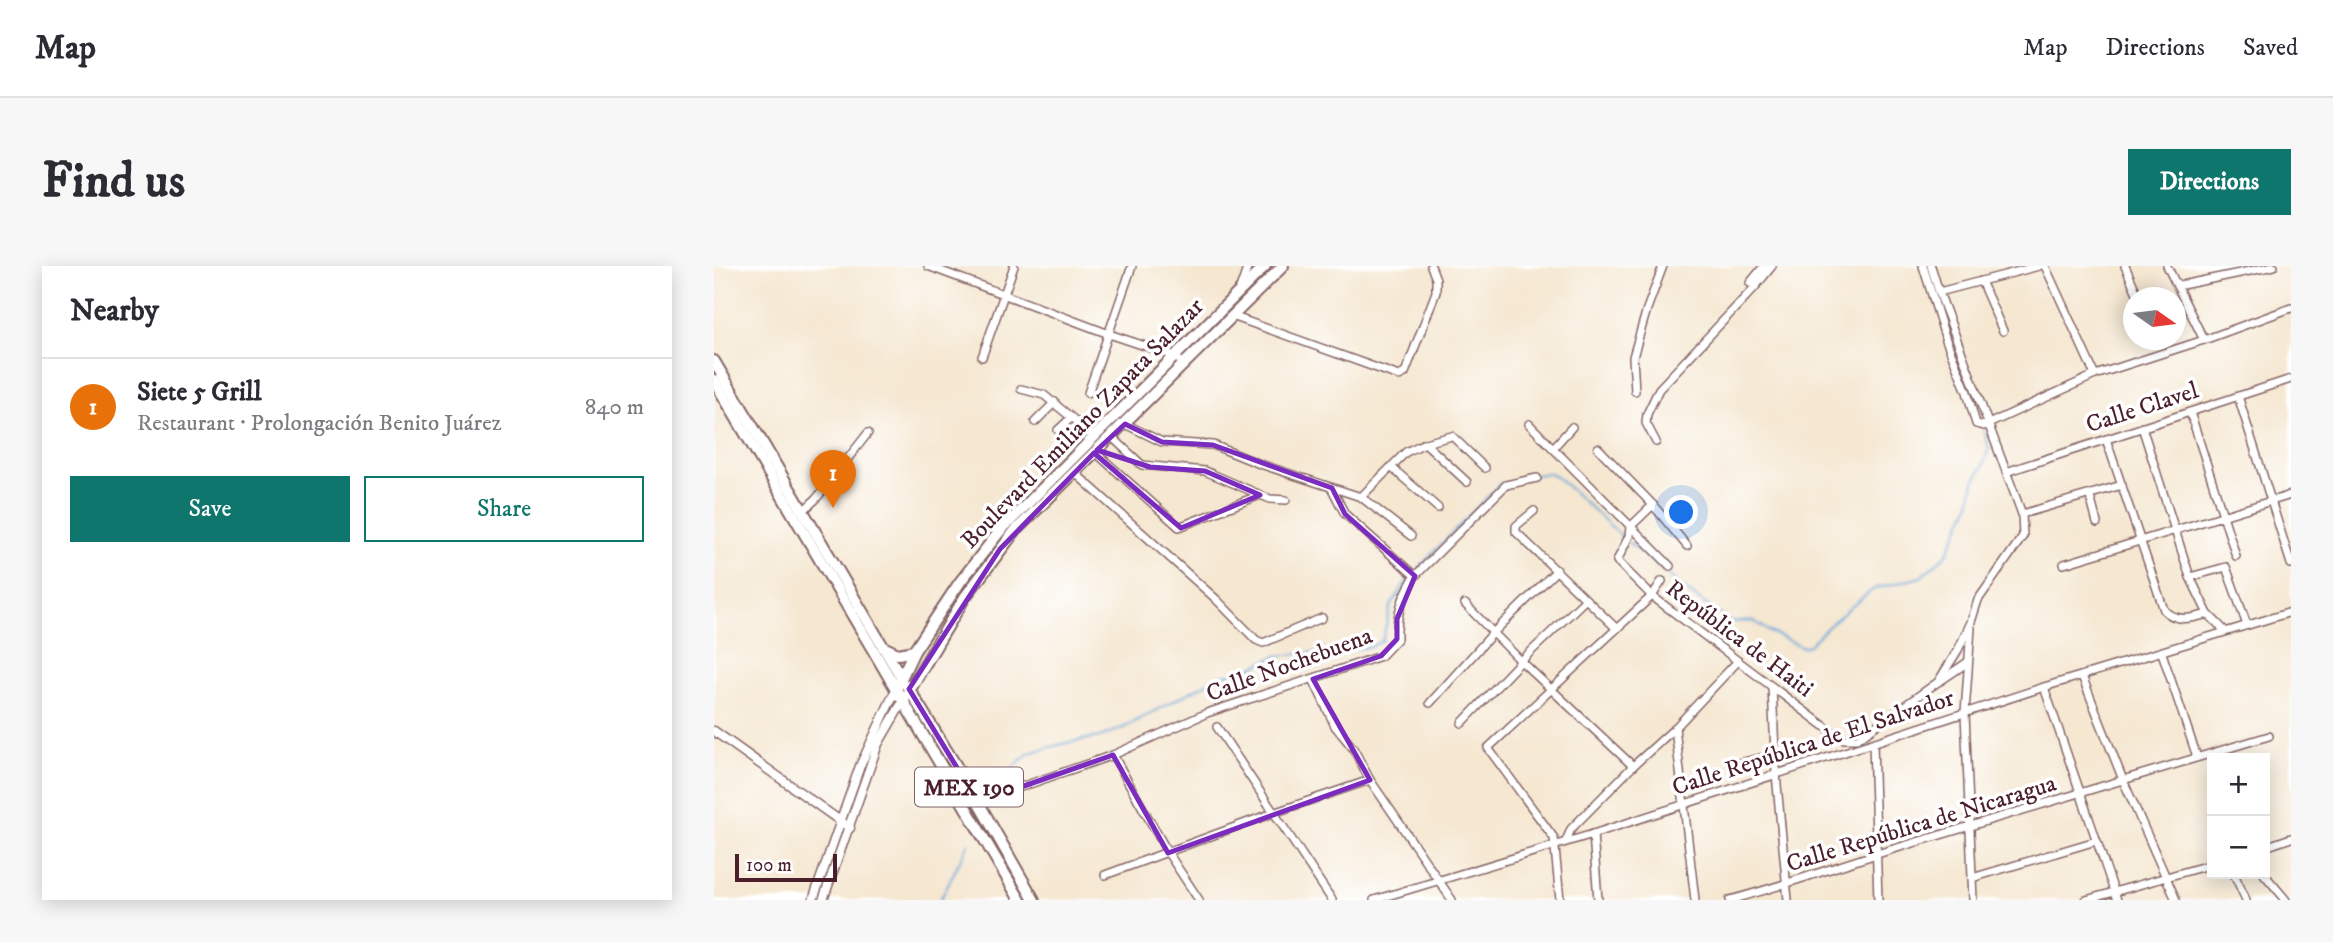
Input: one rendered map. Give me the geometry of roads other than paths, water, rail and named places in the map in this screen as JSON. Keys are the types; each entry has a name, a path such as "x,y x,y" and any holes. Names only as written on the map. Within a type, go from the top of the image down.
{"main road":[{"name":"Boulevard Emiliano Zapata Salazar","path":"895,689 915,649 960,582 1000,531 1265,266"},
{"name":"Boulevard Emiliano Zapata Salazar","path":"903,701 965,597 1000,549 1074,472 1283,266"},
{"name":"MEX 190","path":"714,361 1034,900"},
{"name":"MEX 190","path":"714,380 1020,900"},
{"path":"882,645 898,654 915,649 930,654"}],"street":[{"path":"928,266 1175,356 1184,365"},
{"path":"982,357 1014,266"},
{"path":"1088,393 1132,266"},
{"path":"1239,292 1248,266"},
{"path":"1232,316 1399,376 1405,373 1436,292 1436,279 1431,266"},
{"path":"1635,391 1633,357 1647,309 1664,266"},
{"path":"1750,283 1764,266"},
{"path":"1656,442 1646,423 1649,406 1659,389 1772,266"},
{"path":"1923,266 1976,424 1983,426 2095,375 2204,340 2291,308"},
{"path":"1931,266 1983,426 2006,472 2022,514 2023,536 1978,600 1958,650 1938,682"},
{"path":"1938,292 2039,266"},
{"path":"2045,266 2095,375"},
{"path":"2125,266 2134,287"},
{"path":"2167,266 2204,340"},
{"path":"2177,286 2274,266"},
{"path":"1981,281 2003,331"},
{"name":"Calle Clavel","path":"2006,472 2291,379"},
{"path":"1021,389 1044,395 1055,402 1095,437"},
{"path":"2238,396 2288,542 2291,564"},
{"path":"1035,422 1055,402"},
{"path":"2190,412 2236,556"},
{"path":"1058,430 1071,418"},
{"path":"1125,424 1162,442 1213,445 1361,497 1411,536"},
{"path":"1529,424 1670,566"},
{"path":"1553,448 1572,427"},
{"path":"2142,428 2190,577 2208,614 2225,631"},
{"path":"802,512 816,499 868,433"},
{"path":"1111,436 1142,465 1205,471 1269,499 1286,500"},
{"path":"1361,497 1406,452 1452,436 1485,468"},
{"path":"2106,439 2164,610 2168,614 2192,618 2208,614"},
{"path":"1426,443 1467,482"},
{"path":"1598,448 1653,505 1687,546"},
{"path":"1095,452 1179,527 1260,495"},
{"path":"1391,467 1438,508"},
{"path":"1074,472 1180,566 1256,640 1263,643 1322,618"},
{"name":"Calle Nochebuena","path":"978,802 1113,755 1207,713 1381,656 1397,639 1396,619 1404,594 1415,576 1506,485 1537,478"},
{"path":"2022,514 2122,485"},
{"path":"1332,488 1345,514 1415,576"},
{"path":"2064,564 2291,495"},
{"path":"2090,496 2097,523"},
{"path":"1630,527 1653,505"},
{"path":"1534,511 1516,526 1516,531 1616,628"},
{"name":"República de Haiti","path":"1630,527 1629,536 1617,561 1652,596 1844,739"},
{"path":"2190,577 2226,567 2247,625"},
{"path":"1430,703 1493,633 1557,570"},
{"path":"1560,900 1554,838 1488,748 1652,596 1662,581"},
{"path":"1462,723 1521,661 1585,600"},
{"path":"1465,604 1521,661 1633,766"},
{"name":"Calle República de El Salvador","path":"1374,900 1593,834 1846,750 1857,743 1873,743 2043,687 2291,612"},
{"path":"1971,622 1965,713 1973,900"},
{"path":"2162,653 2197,757"},
{"path":"1566,841 1571,829 1675,728 1738,661"},
{"path":"1844,739 1857,743 1968,662"},
{"path":"2082,676 2123,780 2176,900"},
{"path":"1312,679 1335,726 1353,748 1370,780 1452,900"},
{"path":"1772,687 1776,774 1788,900"},
{"path":"2043,687 2115,896"},
{"path":"823,900 850,828 895,689"},
{"path":"813,900 860,766 883,726 903,701"},
{"path":"1217,727 1332,900"},
{"path":"1675,728 1695,900"},
{"path":"714,732 850,828"},
{"name":"Calle República de Nicaragua","path":"1730,900 1787,885 1875,855 2269,736"},
{"path":"1844,739 1848,745 1846,750"},
{"path":"1873,743 1878,900"},
{"path":"1113,755 1168,853 1199,900"},
{"path":"1731,765 1775,755"},
{"path":"1105,875 1370,780"},
{"path":"1593,834 1598,900"},
{"path":"2270,845 2291,838"},
{"path":"1972,878 2096,841"},
{"path":"2086,900 2115,896 2207,866"},
{"path":"2236,879 2246,900"},
{"path":"2268,879 2286,900"}],"waterway":[{"path":"1939,307 1963,374"},
{"path":"1972,399 1981,423"},
{"path":"1629,543 1690,593 1731,622 1754,621 1770,632 1803,647 1809,645 1874,589 1921,577 1947,554 1970,504 1974,481 1989,448 1983,429"},
{"path":"1530,476 1548,473 1557,477 1625,539"},
{"path":"1419,567 1500,484 1504,483"},
{"path":"996,791 1009,771 1029,753 1100,737 1123,728 1222,675 1239,673 1277,656 1370,647 1382,641 1391,606 1408,578"},
{"path":"940,900 969,843"}],"place":[{"name":"Siete 5 Grill","path":"833,508"}]}
